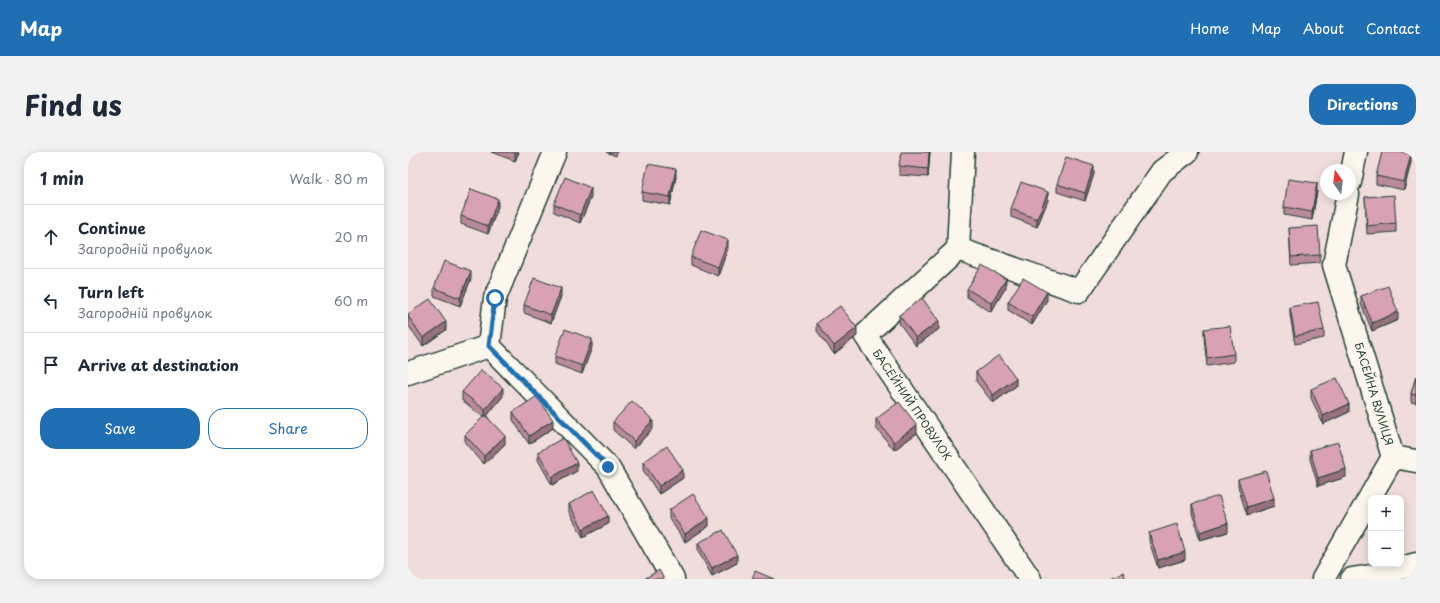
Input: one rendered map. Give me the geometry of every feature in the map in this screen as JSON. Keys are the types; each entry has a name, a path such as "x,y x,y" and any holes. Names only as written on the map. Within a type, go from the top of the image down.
{"street":[{"path":"489,346 495,298 555,152"},
{"path":"963,152 958,249 1079,291 1162,171 1187,152"},
{"path":"1354,164 1356,152"},
{"name":"БАСЕЙНА ВУЛИЦЯ","path":"1323,579 1393,457 1334,265 1347,200"},
{"name":"БАСЕЙНИЙ ПРОВУЛОК","path":"958,249 865,335 1030,579"},
{"path":"408,373 489,346"},
{"path":"489,346 608,467 673,579"},
{"path":"1393,457 1416,461"},
{"path":"1352,579 1376,577 1416,564"}],"building":[{"path":"901,152 929,152 928,169 899,166"},
{"path":"1382,152 1401,152 1411,154 1404,182 1376,176"},
{"path":"1066,157 1094,166 1085,193 1057,184"},
{"path":"648,164 676,169 670,197 642,192"},
{"path":"565,177 591,188 580,215 554,204"},
{"path":"1288,179 1317,183 1312,212 1284,207"},
{"path":"1021,182 1048,192 1037,219 1011,209"},
{"path":"471,189 498,199 488,226 461,216"},
{"path":"1394,195 1396,223 1367,226 1365,197"},
{"path":"1318,226 1320,255 1291,257 1289,228"},
{"path":"701,230 728,240 718,267 691,257"},
{"path":"444,261 471,271 460,298 434,288"},
{"path":"982,265 1006,279 991,303 967,289"},
{"path":"534,278 561,288 551,315 524,305"},
{"path":"1023,278 1047,292 1032,317 1008,302"},
{"path":"1388,286 1398,312 1372,323 1361,296"},
{"path":"922,298 939,321 916,338 899,315"},
{"path":"430,299 446,322 423,338 408,314"},
{"path":"1318,302 1324,330 1295,336 1290,307"},
{"path":"840,306 857,328 834,346 817,323"},
{"path":"1230,326 1234,354 1207,358 1204,329"},
{"path":"565,329 592,339 582,366 555,356"},
{"path":"999,355 1016,378 993,395 976,372"},
{"path":"481,370 503,388 485,410 462,392"},
{"path":"1416,376 1416,395 1411,394"},
{"path":"1337,378 1349,404 1323,416 1311,389"},
{"path":"537,396 553,420 529,436 513,412"},
{"path":"632,401 653,420 634,441 613,422"},
{"path":"899,402 917,425 894,442 876,419"},
{"path":"485,415 505,436 484,456 465,435"},
{"path":"563,438 577,463 552,477 538,452"},
{"path":"1338,442 1346,469 1318,478 1310,450"},
{"path":"667,446 683,470 659,486 643,462"},
{"path":"1266,471 1274,498 1247,507 1238,479"},
{"path":"594,490 608,516 583,529 569,504"},
{"path":"693,494 709,518 685,534 669,510"},
{"path":"1219,496 1228,523 1200,532 1192,504"},
{"path":"1177,524 1185,552 1158,560 1149,533"},
{"path":"723,530 737,555 712,568 698,543"},
{"path":"659,570 664,579 644,579"},
{"path":"755,571 774,579 752,579"},
{"path":"1123,572 1126,579 1108,579"}],"route":[{"path":"495,298 489,346 608,467"}]}
